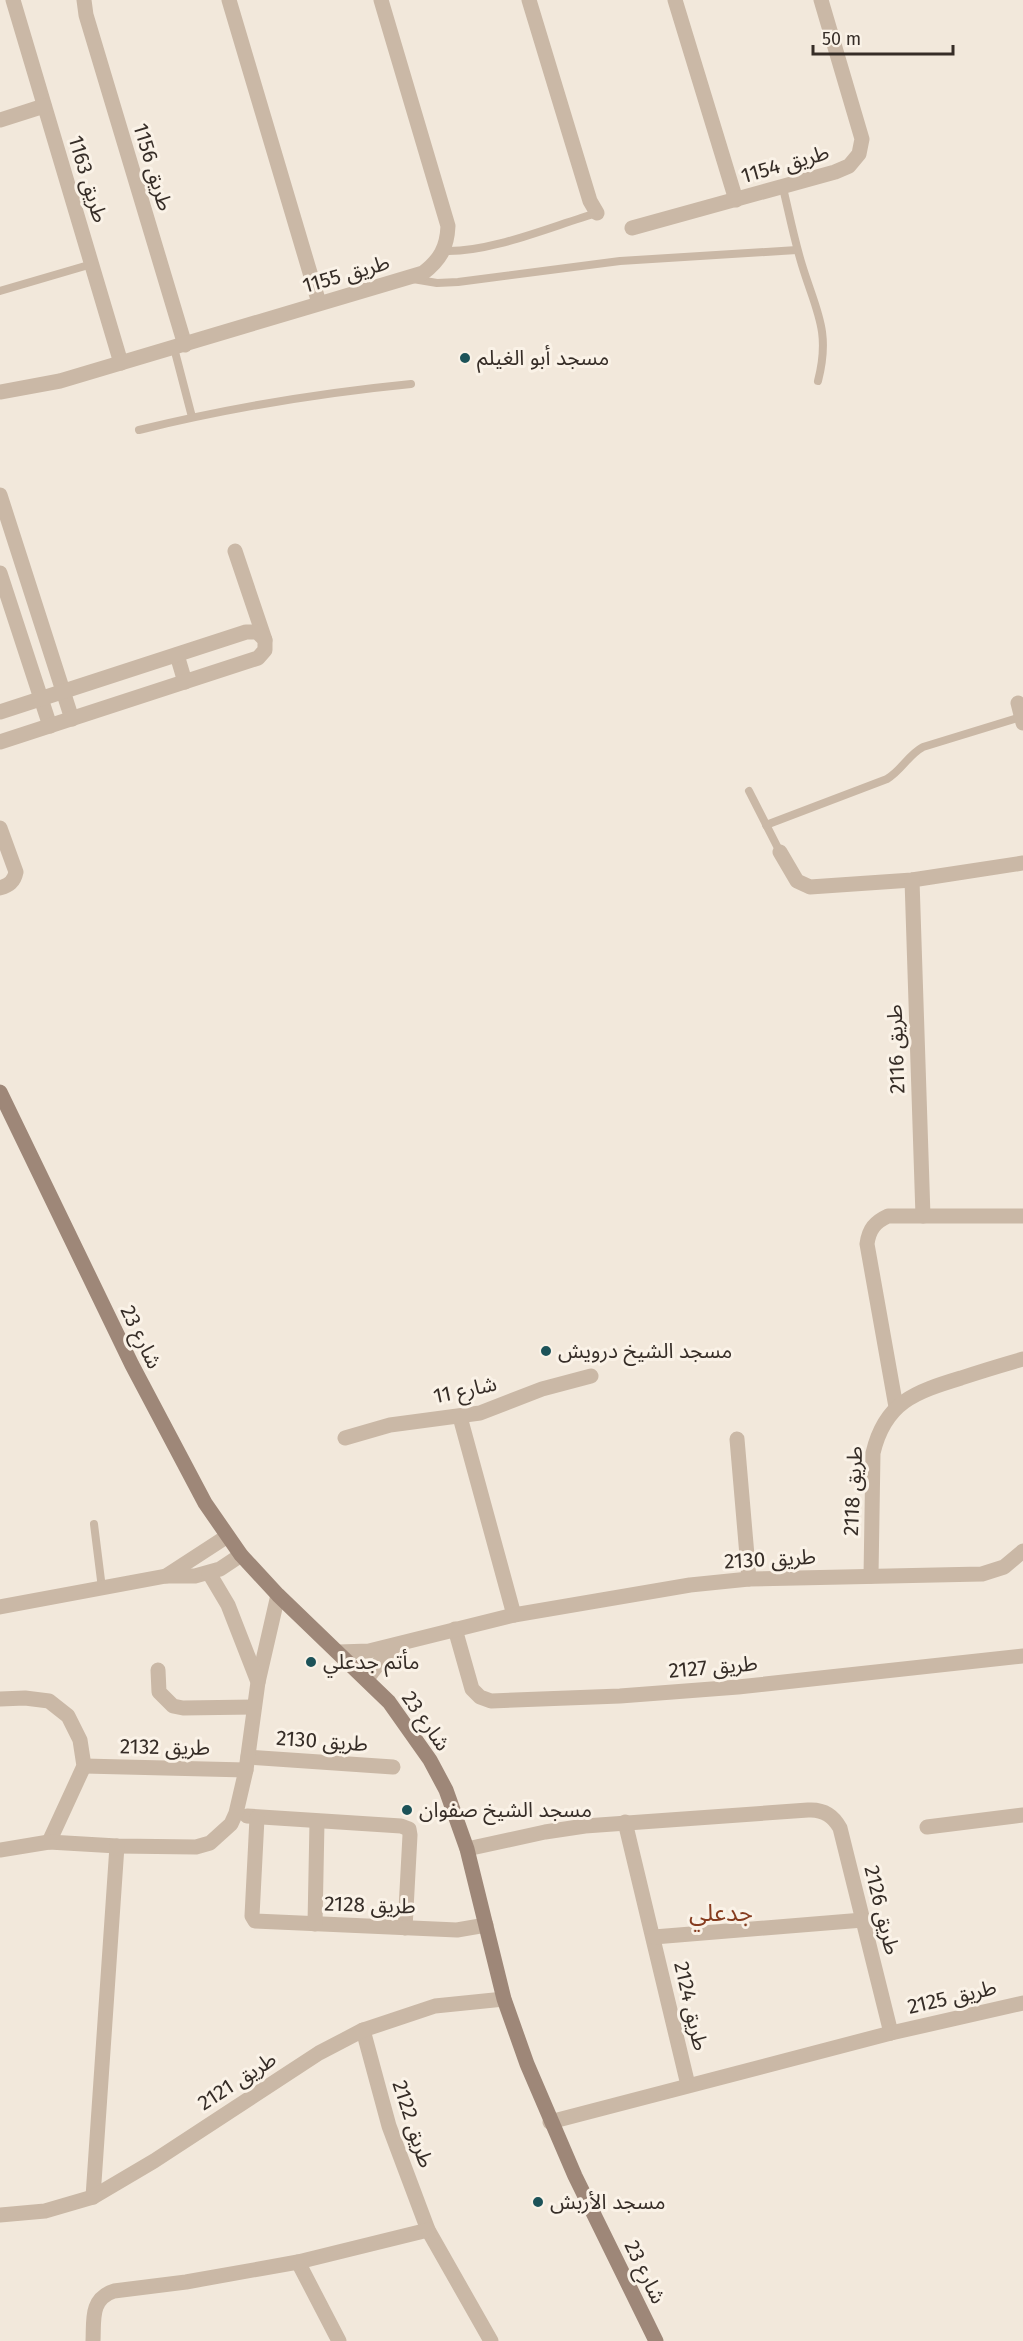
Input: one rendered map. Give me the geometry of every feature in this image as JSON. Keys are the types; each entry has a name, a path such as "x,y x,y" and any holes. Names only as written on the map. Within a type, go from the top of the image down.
{"street":[{"name":"طريق 1163","path":"14,0 121,363"},
{"name":"طريق 1156","path":"84,0 86,15 179,346"},
{"path":"229,0 319,303"},
{"path":"381,0 448,226 448,238 444,251"},
{"path":"529,0 590,201 597,213"},
{"name":"طريق 1154","path":"675,0 736,200"},
{"name":"طريق 1154","path":"632,228 783,188 849,166 859,154 862,139 821,0"},
{"path":"0,120 44,106"},
{"name":"طريق 1155","path":"0,392 60,381 409,278 429,269 444,251"},
{"path":"0,495 72,719"},
{"path":"0,742 258,658 265,650 265,640 235,551"},
{"path":"0,573 50,726"},
{"path":"9,601 32,593"},
{"path":"0,712 252,631 262,635 265,640"},
{"path":"177,655 185,682"},
{"path":"0,828 16,872 15,879 10,884 0,888"},
{"path":"780,852 797,881 810,887 912,880 1023,863"},
{"name":"طريق 2116","path":"912,880 923,1215"},
{"name":"شارع 23","path":"0,1092 132,1365 205,1503 226,1537 278,1595 367,1679 395,1710 430,1760 446,1790 467,1849 504,1999 550,2121 656,2341"},
{"path":"896,1407 867,1244 873,1226 888,1216 1023,1216"},
{"name":"طريق 2118","path":"871,1576 873,1453 877,1436 885,1420 896,1407 912,1395 1023,1359"},
{"name":"شارع 11","path":"345,1438 390,1425 480,1413 542,1389 591,1376"},
{"path":"460,1417 514,1615"},
{"path":"737,1438 749,1579"},
{"path":"166,1576 226,1537"},
{"name":"طريق 2130","path":"339,1652 369,1651 514,1615 666,1589 749,1579 982,1574 1004,1567 1023,1551"},
{"path":"0,1607 166,1576 180,1578 209,1573 220,1569 241,1555"},
{"path":"209,1573 228,1605 258,1682"},
{"path":"0,1850 49,1842 196,1847 210,1843 222,1834 231,1824 236,1813 247,1763 258,1682 278,1595"},
{"name":"طريق 2127","path":"455,1629 472,1689 480,1697 491,1701 620,1696 738,1687 1023,1656"},
{"path":"367,1679 397,1644"},
{"path":"158,1670 159,1692 173,1706 183,1708 255,1707"},
{"path":"0,1699 25,1698 49,1701 68,1716 80,1740 84,1767 49,1842"},
{"name":"طريق 2130","path":"247,1763 393,1767"},
{"name":"طريق 2132","path":"84,1767 247,1763"},
{"name":"طريق 2126","path":"467,1849 545,1832 625,1822 808,1810 823,1811 836,1821 840,1828 891,2033"},
{"path":"236,1813 257,1818 409,1829 411,1835 405,1928"},
{"path":"927,1827 1023,1815"},
{"name":"طريق 2128","path":"257,1818 253,1919 260,1923 468,1929 486,1925"},
{"path":"315,1924 317,1822"},
{"name":"طريق 2124","path":"625,1822 688,2085"},
{"path":"93,2197 117,1846"},
{"name":"طريق 2124","path":"654,1937 863,1920"},
{"name":"طريق 2121","path":"0,2215 45,2211 93,2197 154,2161 319,2053 363,2030 435,2006 504,1999"},
{"name":"طريق 2125","path":"891,2033 1023,2003"},
{"name":"طريق 2122","path":"363,2030 389,2126 428,2230 491,2341"},
{"path":"550,2121 891,2033"},
{"path":"93,2341 95,2305 106,2294 114,2291 186,2282 298,2262 428,2230"},
{"path":"298,2262 339,2341"}],"lane":[{"path":"783,188 797,250 822,325 823,363 818,381"},
{"path":"444,251 486,247 597,213"},
{"path":"409,278 437,283 458,282 609,262 797,250"},
{"path":"0,291 92,264"},
{"path":"179,346 192,417"},
{"path":"139,430 192,417 301,397 411,384"},
{"path":"766,825 887,779 899,770 912,754 923,747 1021,711"},
{"path":"749,791 780,852"},
{"path":"94,1524 102,1588"}],"place":[{"name":"مسجد أبو الغيلم","path":"465,358"},
{"name":"مسجد الشيخ درويش","path":"546,1351"},
{"name":"مأتم جدعلي","path":"311,1662"},
{"name":"مسجد الشيخ صفوان","path":"407,1810"},
{"name":"مسجد الأربش","path":"538,2202"}],"district":[{"name":"جدعلي","path":"721,1913"}]}
